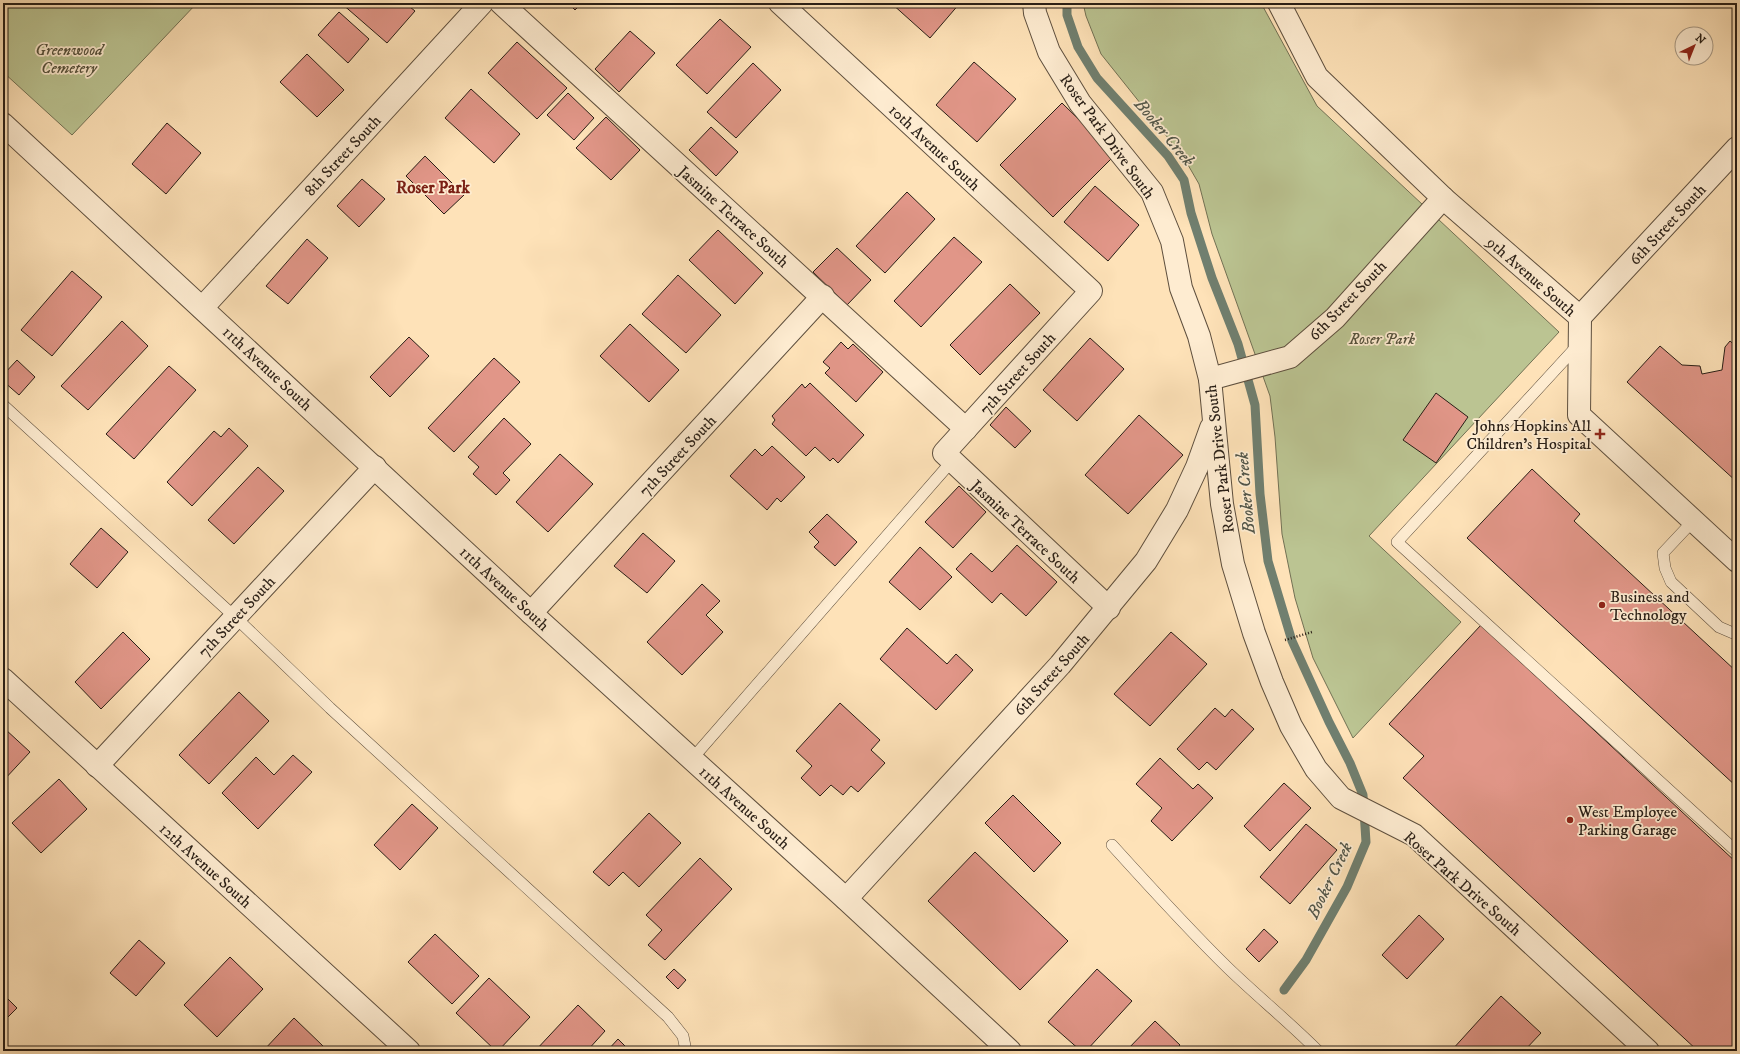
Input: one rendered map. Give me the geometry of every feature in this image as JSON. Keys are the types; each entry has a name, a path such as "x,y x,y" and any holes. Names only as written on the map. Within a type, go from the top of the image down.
{"street":[{"name":"8th Street South","path":"202,308 482,3"},
{"name":"Jasmine Terrace South","path":"501,3 823,296 966,429"},
{"name":"10th Avenue South","path":"780,3 1091,291"},
{"name":"Roser Park Drive South","path":"1034,3 1035,13 1053,59 1080,103 1152,192 1172,241 1181,288 1199,336 1210,380 1222,504 1233,564 1254,633 1272,682 1292,726 1316,769 1341,798 1414,835 1648,1051"},
{"name":"9th Avenue South","path":"1279,3 1317,77 1443,198 1580,317 1579,415 1737,562"},
{"name":"11th Avenue South","path":"3,124 375,466 531,613 846,899 1010,1051"},
{"name":"6th Street South","path":"1580,317 1737,148"},
{"name":"6th Street South","path":"1210,380 1290,357 1335,318 1443,198"},
{"name":"7th Street South","path":"948,457 966,429 1091,291"},
{"name":"7th Street South","path":"531,613 823,296"},
{"name":"6th Street South","path":"846,899 1060,665 1109,608 1146,561 1177,510 1197,467 1214,421"},
{"name":"Jasmine Terrace South","path":"948,457 1109,608"},
{"name":"7th Street South","path":"97,766 375,466"},
{"name":"12th Avenue South","path":"3,679 409,1051"}],"lane":[{"path":"1580,343 1397,542 1737,852"},
{"path":"3,405 235,617 330,708 668,1017 683,1036 686,1051"},
{"path":"692,759 948,457"},
{"path":"1693,521 1663,553 1665,568 1671,582 1720,627 1733,633 1737,633"},
{"path":"1112,845 1169,908 1229,968 1318,1051"}],"path":[{"path":"1278,642 1312,632"}],"green space":[{"name":"Greenwood Cemetery","path":"3,3 197,3 72,135 3,72"},
{"name":"Roser Park","path":"1083,3 1261,3 1317,106 1559,332 1369,536 1461,622 1353,738 1313,658 1295,598 1282,534 1275,437 1270,396 1212,234 1199,184 1184,158 1101,54 1086,16"}],"building":[{"path":"341,3 405,3 415,11 387,43"},
{"path":"568,3 582,3 575,10"},
{"path":"891,3 960,3 930,38"},
{"path":"339,12 369,39 348,63 318,35"},
{"path":"720,19 751,47 707,94 676,65"},
{"path":"630,31 655,53 619,92 595,69"},
{"path":"517,42 567,88 537,119 488,73"},
{"path":"307,54 344,90 317,117 280,82"},
{"path":"974,62 1016,99 977,142 936,105"},
{"path":"753,63 781,90 736,138 707,112"},
{"path":"471,89 520,134 494,163 445,118"},
{"path":"568,93 594,118 574,140 547,115"},
{"path":"1062,103 1115,155 1053,217 1000,165"},
{"path":"606,117 640,150 611,180 576,148"},
{"path":"167,123 201,153 166,194 132,164"},
{"path":"711,127 738,152 716,176 689,150"},
{"path":"425,156 464,195 444,214 406,176"},
{"path":"362,179 385,199 359,227 337,206"},
{"path":"1095,186 1139,225 1108,261 1064,222"},
{"path":"907,192 935,219 885,273 856,246"},
{"path":"718,230 763,273 735,304 689,260"},
{"path":"954,237 982,262 921,327 894,301"},
{"path":"307,239 328,258 288,304 266,286"},
{"path":"837,248 871,280 847,305 813,272"},
{"path":"72,271 102,297 52,356 21,330"},
{"path":"678,275 721,315 686,353 642,314"},
{"path":"1010,284 1040,313 980,375 950,345"},
{"path":"122,321 148,346 88,410 61,386"},
{"path":"630,324 679,370 649,402 600,356"},
{"path":"409,337 429,356 390,397 370,377"},
{"path":"1090,338 1124,369 1077,421 1043,390"},
{"path":"1730,341 1737,347 1737,482 1627,382 1660,346 1682,365 1700,366 1702,374 1722,370 1725,347"},
{"path":"841,342 848,349 853,344 883,372 856,402 825,373 830,368 823,362"},
{"path":"494,358 520,382 454,452 428,428"},
{"path":"17,360 35,377 19,395 3,381 3,375"},
{"path":"169,366 196,390 134,459 106,434"},
{"path":"810,383 864,435 838,463 833,458 830,461 815,447 806,456 772,424 775,420 772,416 802,384 805,388"},
{"path":"1436,393 1468,417 1436,463 1403,440"},
{"path":"1006,407 1031,431 1015,448 990,425"},
{"path":"1139,415 1183,455 1128,514 1085,475"},
{"path":"504,418 531,444 503,473 510,480 496,495 473,474 479,467 468,457"},
{"path":"229,428 248,446 192,506 167,482 214,431 221,437"},
{"path":"772,446 805,477 781,502 777,498 767,510 730,476 755,449 762,456"},
{"path":"560,454 593,484 548,532 516,502"},
{"path":"258,467 284,491 234,544 208,520"},
{"name":"Business and Technology","path":"1532,469 1580,514 1574,521 1737,672 1737,787 1467,538"},
{"path":"959,486 986,512 953,548 925,522"},
{"path":"827,514 857,542 835,566 814,547 819,542 809,532"},
{"path":"101,528 128,552 97,588 70,564"},
{"path":"643,533 675,561 647,593 614,566"},
{"path":"1017,545 1057,582 1026,616 1001,593 992,603 956,569 971,553 992,572"},
{"path":"920,547 952,577 920,610 889,582"},
{"path":"702,584 720,601 706,615 723,632 682,675 647,642"},
{"name":"West Employee Parking Garage","path":"1481,625 1737,863 1737,1044 1729,1051 1698,1051 1403,778 1424,756 1389,724"},
{"path":"907,628 947,664 956,654 973,670 936,710 880,659"},
{"path":"123,632 150,659 101,709 75,682"},
{"path":"1171,632 1207,664 1150,726 1114,694"},
{"path":"239,692 269,721 209,784 179,755"},
{"path":"840,703 880,740 871,750 885,763 858,792 851,786 843,795 831,785 820,796 801,778 812,766 796,751"},
{"path":"1215,708 1225,717 1232,709 1254,729 1216,770 1207,762 1199,770 1177,749"},
{"path":"5,729 30,752 3,781 3,731"},
{"path":"293,755 312,772 258,829 222,793 256,757 274,775"},
{"path":"1160,758 1193,789 1198,784 1213,798 1172,841 1151,821 1162,808 1136,784"},
{"path":"59,779 87,809 41,853 12,823"},
{"path":"1284,783 1311,808 1270,851 1244,826"},
{"path":"1013,795 1061,843 1034,872 985,823"},
{"path":"412,804 438,828 400,870 374,845"},
{"path":"649,813 681,843 639,887 623,872 609,886 593,872"},
{"path":"1306,824 1337,850 1290,904 1260,877"},
{"path":"975,852 1068,941 1020,990 928,901"},
{"path":"700,858 732,889 665,960 648,945 662,930 646,915"},
{"path":"1419,915 1444,939 1407,979 1382,955"},
{"path":"1264,929 1278,942 1259,962 1246,949"},
{"path":"435,934 479,976 452,1004 408,962"},
{"path":"139,940 165,963 136,996 110,973"},
{"path":"230,957 263,989 217,1037 184,1005"},
{"path":"674,969 686,980 678,989 666,977"},
{"path":"1097,969 1132,1001 1086,1051 1081,1051 1048,1022"},
{"path":"489,978 530,1017 498,1051 496,1051 456,1013"},
{"path":"3,994 17,1008 3,1022"},
{"path":"1501,996 1541,1033 1524,1051 1451,1051"},
{"path":"578,1005 605,1031 587,1051 535,1051"},
{"path":"294,1018 323,1046 318,1051 263,1051"},
{"path":"1155,1021 1180,1045 1175,1051 1126,1051"},
{"path":"618,1039 630,1051 607,1051"}],"waterway":[{"name":"Booker Creek","path":"1067,3 1067,15 1078,47 1097,78 1168,156 1184,180 1191,213 1212,278 1238,344 1255,405 1260,494 1268,561 1292,641 1329,722 1350,763 1363,795 1366,842 1347,887 1306,960 1284,990"}],"place":[{"name":"Johns Hopkins All Children's Hospital","path":"1600,434"},
{"name":"Business and Technology","path":"1602,605"},
{"name":"West Employee Parking Garage","path":"1570,820"}],"district":[{"name":"Roser Park","path":"433,187"}]}
